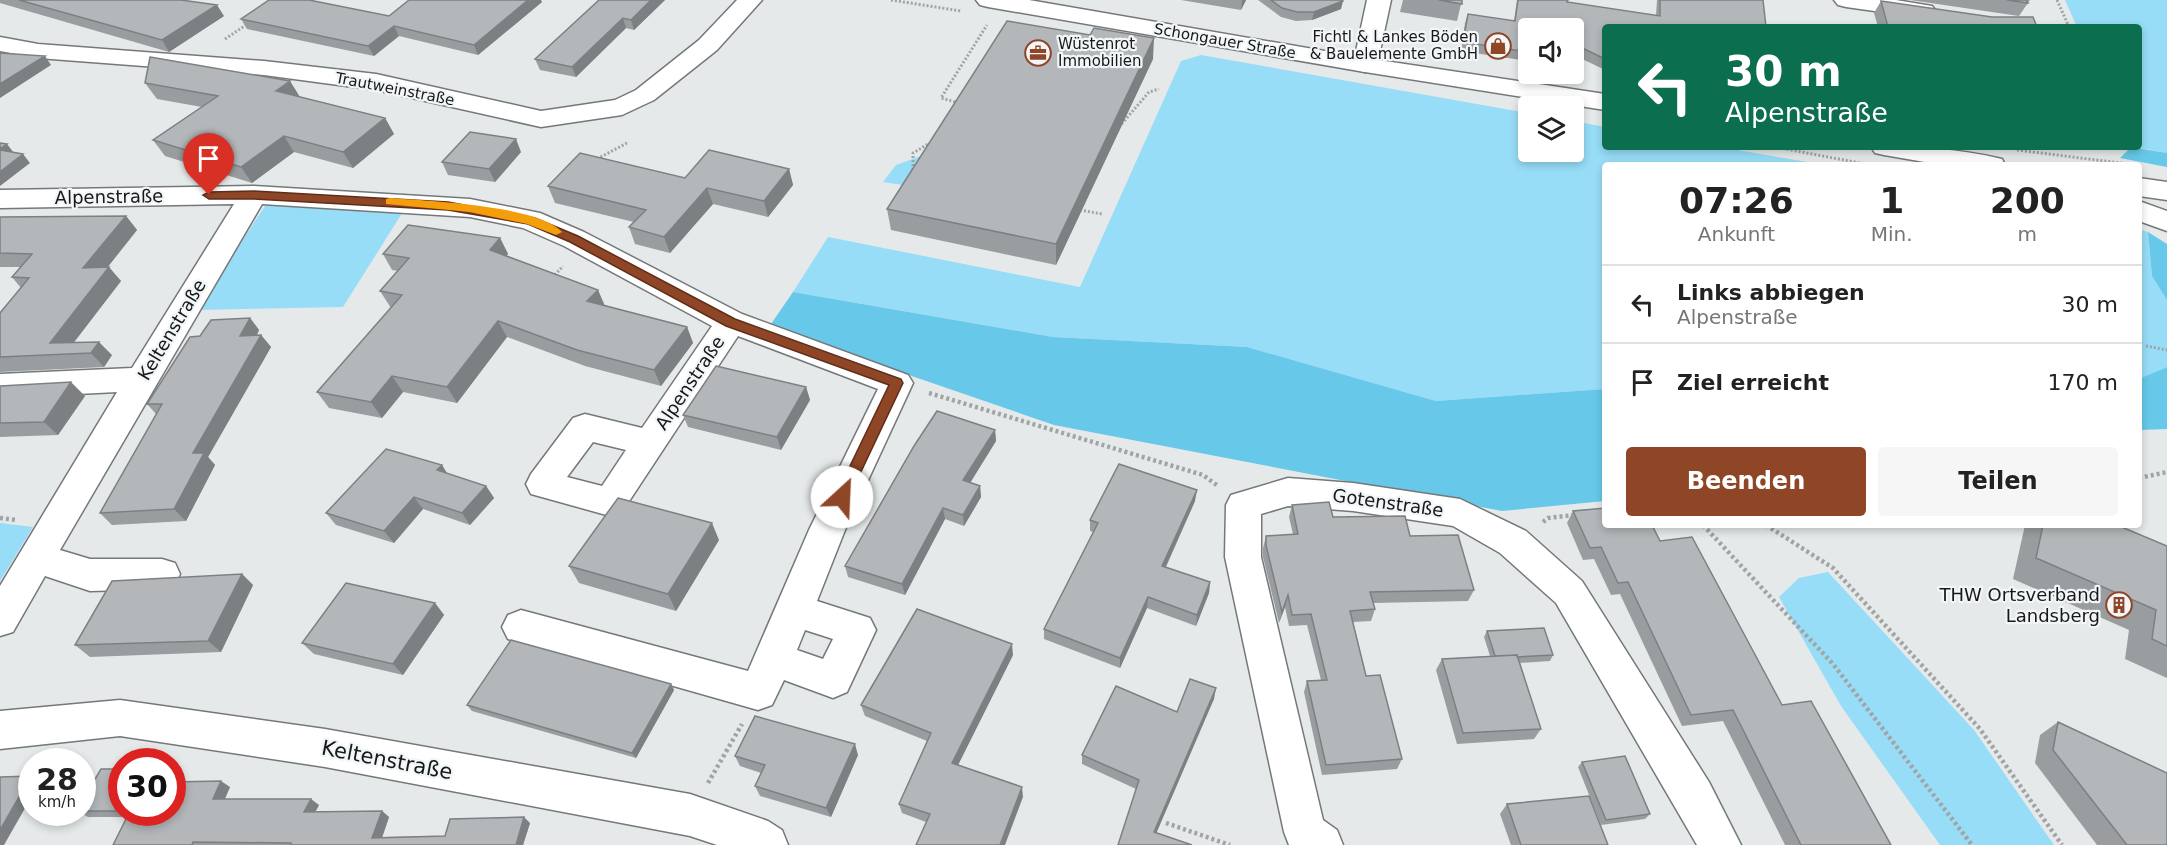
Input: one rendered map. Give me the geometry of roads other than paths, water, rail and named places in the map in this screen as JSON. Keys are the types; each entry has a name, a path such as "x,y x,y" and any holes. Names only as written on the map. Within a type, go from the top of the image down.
{"street":[{"name":"Trautweinstraße","path":"0,44 38,51 264,68 376,82 541,119 595,113 622,107 645,95 708,45 750,0"},
{"path":"1365,65 1379,0"},
{"path":"1846,0 1945,7"},
{"name":"Schongauer Straße","path":"990,8 1602,102"},
{"path":"1919,150 2001,157"},
{"path":"2142,187 2167,191"},
{"name":"Alpenstraße","path":"0,199 254,195 470,208 530,220 574,239 731,322 897,383 826,530 795,610"},
{"name":"Keltenstraße","path":"0,620 141,380 254,195"},
{"path":"2142,211 2167,222"},
{"name":"Alpenstraße","path":"649,443 731,322"},
{"path":"0,386 141,380"},
{"name":"Gotenstraße","path":"1322,845 1305,832 1243,557 1243,505 1288,492 1353,497 1460,513 1513,542 1569,592 1694,796 1720,845"},
{"path":"38,558 90,575 162,574"},
{"path":"521,627 766,676 833,680 857,630 795,610 766,676"},
{"name":"Keltenstraße","path":"0,730 120,718 325,748 690,815 753,836 767,845"}],"place":[{"name":"Fichtl & Lankes Böden & Bauelemente GmbH","path":"1498,46"},
{"name":"Wüstenrot Immobilien","path":"1038,53"},
{"name":"THW Ortsverband Landsberg","path":"2119,605"}]}
